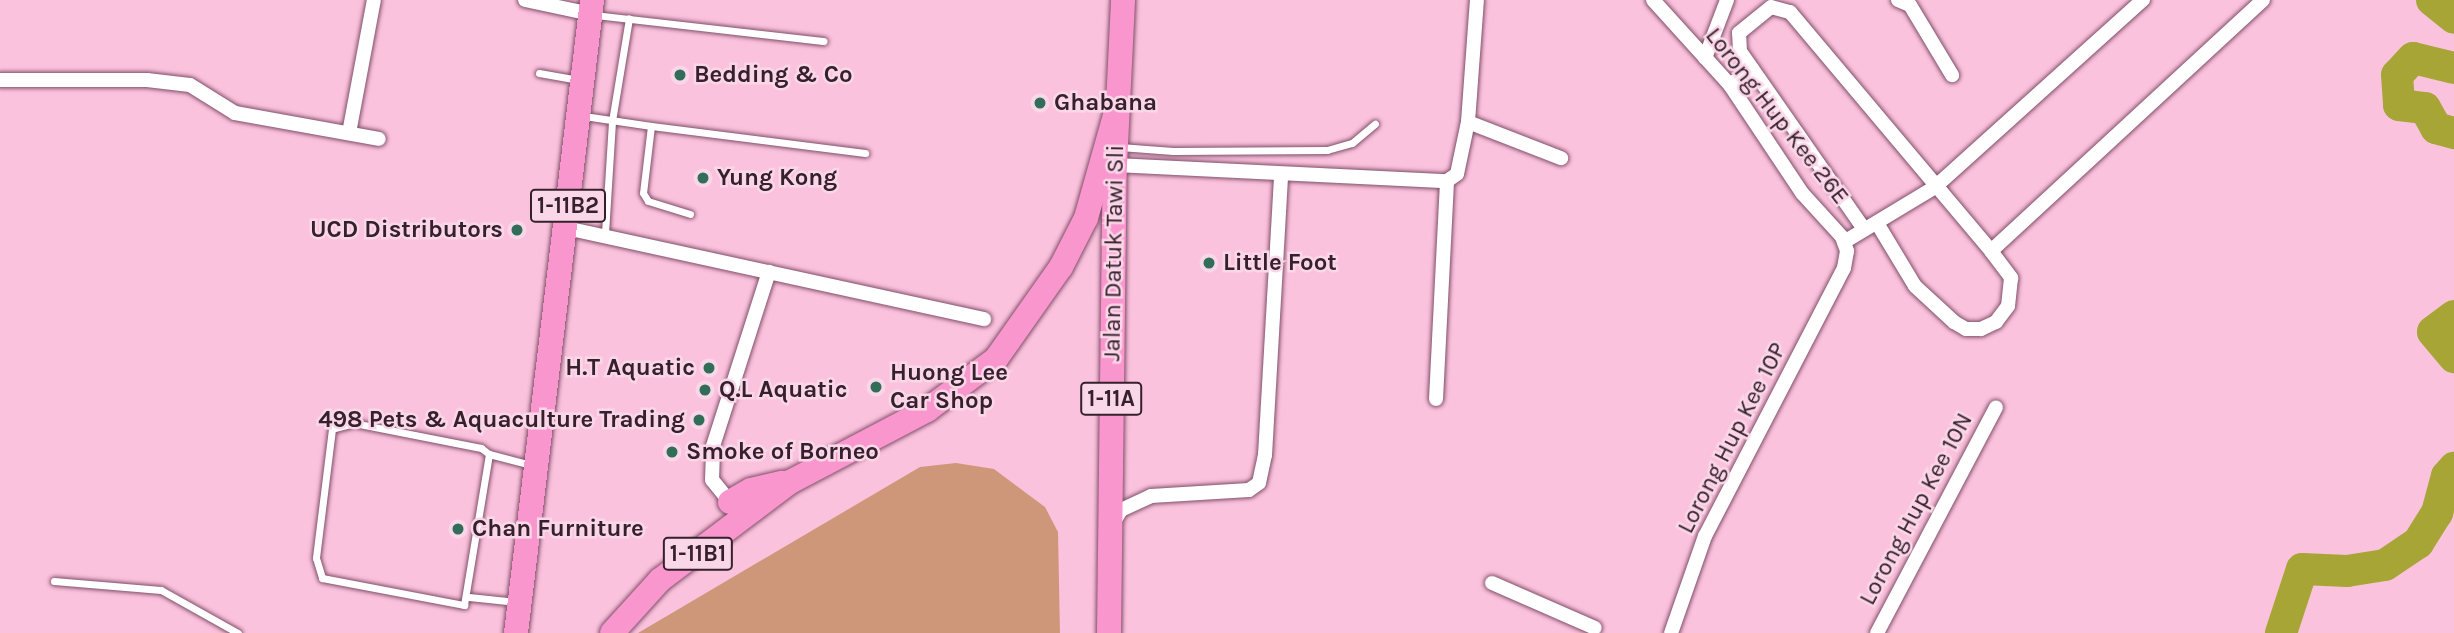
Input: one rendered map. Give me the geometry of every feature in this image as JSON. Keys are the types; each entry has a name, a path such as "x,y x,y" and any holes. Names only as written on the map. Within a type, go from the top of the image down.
{"highway":[{"name":"Jalan Datuk Tawi Sli","path":"1109,633 1108,531 1115,156 1123,0"},
{"name":"1-11B2","path":"516,633 592,7"},
{"name":"1-11B1","path":"612,633 660,580 790,482 927,410 996,359 1061,267 1086,218 1118,105"},
{"path":"730,502 751,491 790,482"}],"street":[{"path":"349,133 374,0"},
{"path":"525,0 592,7"},
{"path":"1115,156 1281,174 1447,181 1457,174 1468,122 1477,0"},
{"name":"Lorong Hup Kee 26E","path":"1653,0 1730,85 1802,193 1844,242 1844,268"},
{"path":"1706,58 1727,0"},
{"path":"1844,242 1935,187 2143,0"},
{"path":"1991,251 2263,0"},
{"path":"1906,2 1952,75"},
{"path":"1771,7 1790,12 2011,278 2008,306 1996,322 1966,329 1915,286 1752,69 1740,51 1739,33 1771,7"},
{"path":"1730,85 1752,69"},
{"path":"0,80 147,80 190,85 235,113 379,139"},
{"path":"1468,122 1561,158"},
{"path":"1108,531 1121,510 1151,496 1249,491 1259,483 1265,455 1281,174"},
{"path":"1436,400 1447,181"},
{"path":"566,228 605,233 984,319"},
{"name":"Lorong Hup Kee 10P","path":"1671,633 1705,536 1844,268"},
{"path":"730,502 712,480 712,446 769,272"},
{"name":"Lorong Hup Kee 10N","path":"1878,633 1996,407"},
{"path":"1492,583 1598,631"}],"lane":[{"path":"592,7 629,18 824,41"},
{"path":"605,233 612,121 629,18"},
{"path":"540,73 584,81"},
{"path":"580,116 865,153"},
{"path":"1115,156 1173,151 1327,150 1352,143 1375,124"},
{"path":"651,127 643,193 648,201 690,214"},
{"path":"489,453 469,597 464,605 332,583 322,578 316,558 332,429 354,423 481,448 538,468"},
{"path":"54,581 162,590 238,633"},
{"path":"469,597 521,603"}],"shaded area":[{"path":"956,463 994,469 1045,507 1058,532 1060,633 638,633 920,467"}],"waterway":[{"path":"2432,0 2454,18"},
{"path":"2454,68 2413,58 2397,75 2399,105 2425,108 2436,128 2454,133"},
{"path":"2454,316 2433,332 2454,357"},
{"path":"2281,633 2302,569 2347,571 2385,565 2418,543 2437,513 2447,476 2454,468"}],"place":[{"name":"Bedding & Co","path":"680,75"},
{"name":"Ghabana","path":"1040,103"},
{"name":"Yung Kong","path":"703,178"},
{"name":"UCD Distributors","path":"517,230"},
{"name":"Little Foot","path":"1209,263"},
{"name":"H.T Aquatic","path":"709,368"},
{"name":"Huong Lee Car Shop","path":"876,387"},
{"name":"Q.L Aquatic","path":"705,390"},
{"name":"498 Pets & Aquaculture Trading","path":"699,420"},
{"name":"Smoke of Borneo","path":"672,452"},
{"name":"Chan Furniture","path":"458,529"}]}
